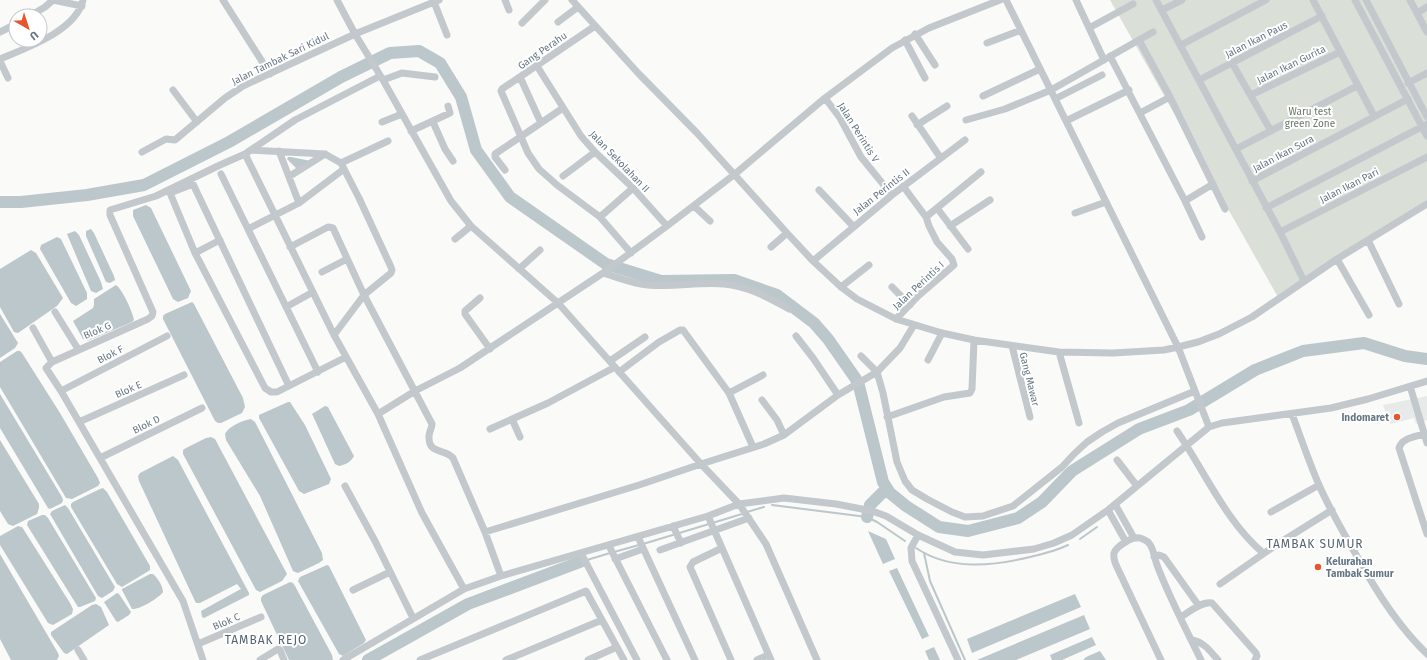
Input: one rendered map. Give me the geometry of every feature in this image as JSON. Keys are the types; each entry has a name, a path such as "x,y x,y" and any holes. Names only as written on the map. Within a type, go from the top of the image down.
{"street":[{"path":"8,78 0,60 26,48 60,29 75,16 82,3 53,0 43,8"},
{"path":"223,0 270,74"},
{"path":"338,0 355,34 380,75 451,202 471,226 558,303 741,507 766,544 817,660"},
{"path":"506,0 509,10"},
{"path":"522,23 545,0"},
{"path":"572,0 735,174 813,260 841,287 857,299 896,319 942,333 974,340 1059,352 1113,353 1164,350 1198,342 1238,325 1267,308 1337,259 1427,204"},
{"path":"378,414 415,391 460,368 606,272 735,174 826,98 892,48 915,34 1000,0"},
{"path":"1006,0 1178,347 1209,427"},
{"path":"1076,0 1088,28 1128,90 1185,200 1202,237"},
{"path":"1156,0 1280,232 1304,281"},
{"path":"1162,10 1182,0"},
{"path":"1181,45 1266,0"},
{"path":"1313,0 1374,116"},
{"path":"1356,0 1408,99 1425,125 1427,136"},
{"path":"1366,0 1408,83 1424,107 1427,117"},
{"path":"437,1 446,35"},
{"name":"Jalan Tambak Sari Kidul","path":"142,152 166,139 174,140 234,91 355,34 437,1"},
{"path":"1413,1 1416,13 1427,32"},
{"path":"1088,28 1133,4"},
{"path":"558,22 578,7"},
{"path":"1416,13 1427,8"},
{"name":"Jalan Ikan Paus","path":"1199,80 1322,16"},
{"name":"Gang Perahu","path":"520,138 501,90 595,26"},
{"path":"987,43 1021,30"},
{"path":"966,120 1005,109 1051,90 1153,32"},
{"path":"915,34 935,65"},
{"path":"1376,40 1384,35"},
{"path":"905,40 925,78"},
{"path":"1139,40 1170,97 1225,209"},
{"name":"Jalan Ikan Gurita","path":"1251,95 1340,52"},
{"path":"1232,63 1271,131"},
{"name":"Jalan Sekolahan II","path":"537,66 574,127 595,152 633,188 667,226"},
{"path":"983,96 1040,69"},
{"path":"248,152 295,120 380,75 402,73 435,77"},
{"path":"1408,83 1427,73"},
{"path":"1055,99 1102,75"},
{"path":"520,77 541,123"},
{"path":"1236,149 1358,86"},
{"path":"173,90 197,122"},
{"path":"1066,121 1128,90"},
{"path":"1140,113 1170,97"},
{"name":"Jalan Perintis V","path":"826,98 840,118 860,157 892,195"},
{"name":"Jalan Ikan Sura","path":"1252,181 1408,99"},
{"path":"411,132 450,113 448,106"},
{"path":"918,125 947,106"},
{"path":"505,170 494,155 563,108"},
{"path":"382,122 402,114"},
{"path":"912,116 940,157"},
{"path":"433,122 453,161"},
{"path":"1266,208 1425,125"},
{"path":"520,138 539,169 557,185 600,217 630,254"},
{"path":"248,228 299,203 342,166 388,140"},
{"name":"Jalan Perintis II","path":"813,260 903,186 940,157 965,140"},
{"path":"248,152 279,151 325,154 342,166 359,198 392,270 391,273 364,295 334,335"},
{"path":"279,151 290,176 299,203"},
{"path":"248,152 290,248 334,335 378,414 422,513 464,589"},
{"name":"Blok G","path":"50,364 78,349 152,316 153,312 109,211 156,196 220,164 248,152"},
{"path":"563,176 595,152"},
{"path":"290,176 325,154"},
{"name":"Jalan Ikan Pari","path":"1280,232 1427,157"},
{"path":"903,186 926,217 981,172"},
{"path":"221,174 318,372"},
{"path":"289,386 193,184 170,193 196,253 265,388 271,392 277,392 318,372 346,357"},
{"path":"1185,200 1213,184"},
{"path":"600,217 633,188"},
{"path":"819,190 853,226"},
{"path":"950,226 990,200"},
{"path":"1075,212 1106,202"},
{"path":"694,206 710,221"},
{"path":"937,208 968,249"},
{"name":"Jalan Perintis I","path":"896,319 918,296 954,265 952,259 937,242 926,217"},
{"path":"455,240 471,226"},
{"path":"290,248 328,227 333,228 364,295 432,424 429,438 431,445 434,449 440,452 448,453 453,458 485,532 501,576"},
{"path":"771,247 788,233"},
{"path":"196,253 220,240"},
{"path":"1368,240 1399,304"},
{"path":"519,269 540,250"},
{"path":"322,272 347,259"},
{"path":"1337,259 1369,315"},
{"path":"841,287 869,265"},
{"path":"606,272 642,284 724,284 738,286 752,290 789,309"},
{"path":"892,287 910,305"},
{"path":"286,307 312,292"},
{"path":"480,298 465,311 465,314 490,349"},
{"path":"55,312 78,349"},
{"path":"485,532 639,485 764,444 784,435 838,395 874,373 900,348 914,325"},
{"path":"33,328 50,364 47,370 61,391 183,601 203,660"},
{"path":"490,429 548,403 682,330 685,332 729,394 753,447"},
{"path":"928,360 942,333"},
{"name":"Blok F","path":"61,391 167,336"},
{"path":"796,336 838,395"},
{"path":"615,367 645,337"},
{"path":"887,417 944,398 970,392 972,389 974,340"},
{"name":"Gang Mawar","path":"1012,346 1030,417"},
{"path":"1059,352 1080,423"},
{"path":"861,356 874,373 883,394 897,462 905,481 912,490 934,503 965,517 984,516 1013,506 1062,467 1087,442 1102,432 1118,423 1196,393"},
{"name":"Blok E","path":"79,422 184,374"},
{"path":"729,394 763,375"},
{"path":"660,550 677,535 711,524 741,507 784,498 836,504 872,511 886,516 916,538 955,552 968,554 997,554 1034,549 1072,535 1108,510 1209,427 1235,421 1331,408 1410,388 1427,381"},
{"path":"1410,388 1427,443"},
{"path":"762,400 777,420 784,435"},
{"name":"Blok D","path":"100,458 202,408"},
{"path":"1292,414 1319,485 1373,585 1397,621 1427,654"},
{"path":"512,419 520,437"},
{"path":"1177,431 1228,513 1247,539 1263,554"},
{"path":"1424,434 1403,440 1399,448 1427,534"},
{"path":"1117,460 1137,486"},
{"path":"1271,512 1319,485"},
{"path":"346,486 413,618"},
{"path":"1115,504 1134,538"},
{"path":"1108,510 1126,542"},
{"path":"1220,584 1263,554 1332,510"},
{"path":"343,660 464,589 501,576 612,553 711,524 748,517"},
{"path":"711,524 770,657 756,660"},
{"path":"916,538 911,548 912,561 958,660"},
{"path":"1161,660 1116,566 1114,558 1114,552 1126,542 1134,538 1141,538 1148,542 1152,548 1154,557 1201,660"},
{"path":"612,553 641,544"},
{"path":"641,544 695,660"},
{"path":"722,548 693,562 690,567 731,660"},
{"path":"612,553 667,660"},
{"path":"1154,557 1159,555 1164,557 1199,606"},
{"path":"583,558 637,660"},
{"path":"353,590 390,572"},
{"path":"420,660 586,591 624,660"},
{"path":"1181,617 1199,606 1208,602 1212,603 1256,653 1257,656 1255,660"},
{"name":"Blok C","path":"198,644 261,617"},
{"path":"506,660 602,620"},
{"path":"1192,640 1205,646 1218,660"},
{"path":"588,660 617,647"},
{"path":"260,660 278,649 280,650 284,660"},
{"path":"78,650 84,660"}],"shaded area":[{"path":"288,157 311,161 297,169 287,159"},
{"path":"146,205 151,208 191,291 188,298 178,302 173,299 133,216 133,210"},
{"path":"91,229 114,276 115,280 110,283 106,282 86,236 86,231"},
{"path":"75,231 79,235 101,282 103,289 96,293 91,291 67,234"},
{"path":"57,237 61,239 87,293 87,299 76,306 71,303 40,249 41,245"},
{"path":"31,250 36,253 63,298 57,306 18,333 14,332 0,307 0,269"},
{"path":"116,285 127,301 134,320 90,340 87,341 83,339 73,321 93,308 94,299"},
{"path":"192,302 243,398 245,407 242,413 221,423 215,421 163,319 165,314"},
{"path":"0,314 18,343 15,348 0,358"},
{"path":"17,351 22,353 60,413 100,483 98,486 72,499 66,498 0,387 0,362"},
{"path":"0,394 62,497 62,503 50,509 0,428"},
{"path":"1427,396 1427,420 1416,424 1414,418 1390,424 1383,405"},
{"path":"290,402 305,425 331,479 329,484 304,494 299,491 259,418 259,415"},
{"path":"325,406 328,407 354,456 350,462 341,466 335,464 312,414"},
{"path":"251,419 255,422 322,553 323,560 298,573 293,571 260,496 226,440 225,434 232,426"},
{"path":"211,437 215,439 287,574 282,581 260,592 256,590 183,454 183,450 186,448"},
{"path":"0,440 39,504 37,514 13,526 8,524 0,511"},
{"path":"173,456 178,460 249,593 249,595 204,618 202,617 201,611 241,589 237,584 200,603 196,603 138,476 140,473"},
{"path":"103,488 107,492 150,566 150,570 122,587 117,584 71,507 73,502"},
{"path":"65,505 115,587 113,591 102,598 98,596 50,514 52,511"},
{"path":"45,515 48,518 96,598 95,601 78,607 27,525 28,521"},
{"path":"18,526 22,527 73,609 72,614 53,625 48,623 0,545 0,536"},
{"path":"868,531 886,539 895,559 883,564"},
{"path":"0,554 58,653 59,656 57,660 11,660 0,639"},
{"path":"327,565 329,566 366,640 364,643 343,656 339,654 298,581 300,577"},
{"path":"897,568 929,636 922,639 889,571"},
{"path":"150,574 153,574 158,579 163,592 149,603 139,608 132,609 122,589"},
{"path":"290,582 295,586 332,655 333,660 289,660 261,601 261,598 263,595"},
{"path":"117,593 131,612 118,622 104,602"},
{"path":"1075,594 1081,607 972,653 967,639"},
{"path":"96,604 101,607 109,625 67,654 64,653 51,635 51,632 92,605"},
{"path":"1084,615 1090,629 1016,660 977,660"},
{"path":"1092,637 1096,645 1062,660 1052,660 1050,655"},
{"path":"934,647 940,660 929,660 925,651"},
{"path":"1100,651 1106,660 1083,660 1086,657"}],"green space":[{"name":"Waru test green Zone","path":"1110,0 1427,0 1427,204 1279,299"}],"waterway":[{"path":"0,202 21,202 87,195 144,185 229,142 341,77 390,53 419,51 440,63 461,97 476,150 510,197 606,264 661,281 734,280 777,295 814,323 828,339 858,382 883,482 890,493 906,506 939,527 968,531 1018,518 1042,502 1072,471 1139,429 1189,410 1255,370 1303,351 1364,343 1405,356 1427,359"},
{"path":"867,517 870,505 887,488"},
{"path":"772,505 867,517 905,541"},
{"path":"747,512 764,507"},
{"path":"643,544 742,514"},
{"path":"1080,539 1097,527"},
{"path":"614,552 639,545"},
{"path":"916,548 943,560 957,563 987,564 1016,560 1049,552 1068,545"},
{"path":"587,560 610,553"},
{"path":"924,553 930,581 965,660"},
{"path":"368,660 468,604 580,562"}],"place":[{"name":"Indomaret","path":"1397,417"},
{"name":"Kelurahan Tambak Sumur","path":"1318,567"}],"district":[{"name":"TAMBAK SUMUR","path":"1315,544"},
{"name":"TAMBAK REJO","path":"266,640"}]}
